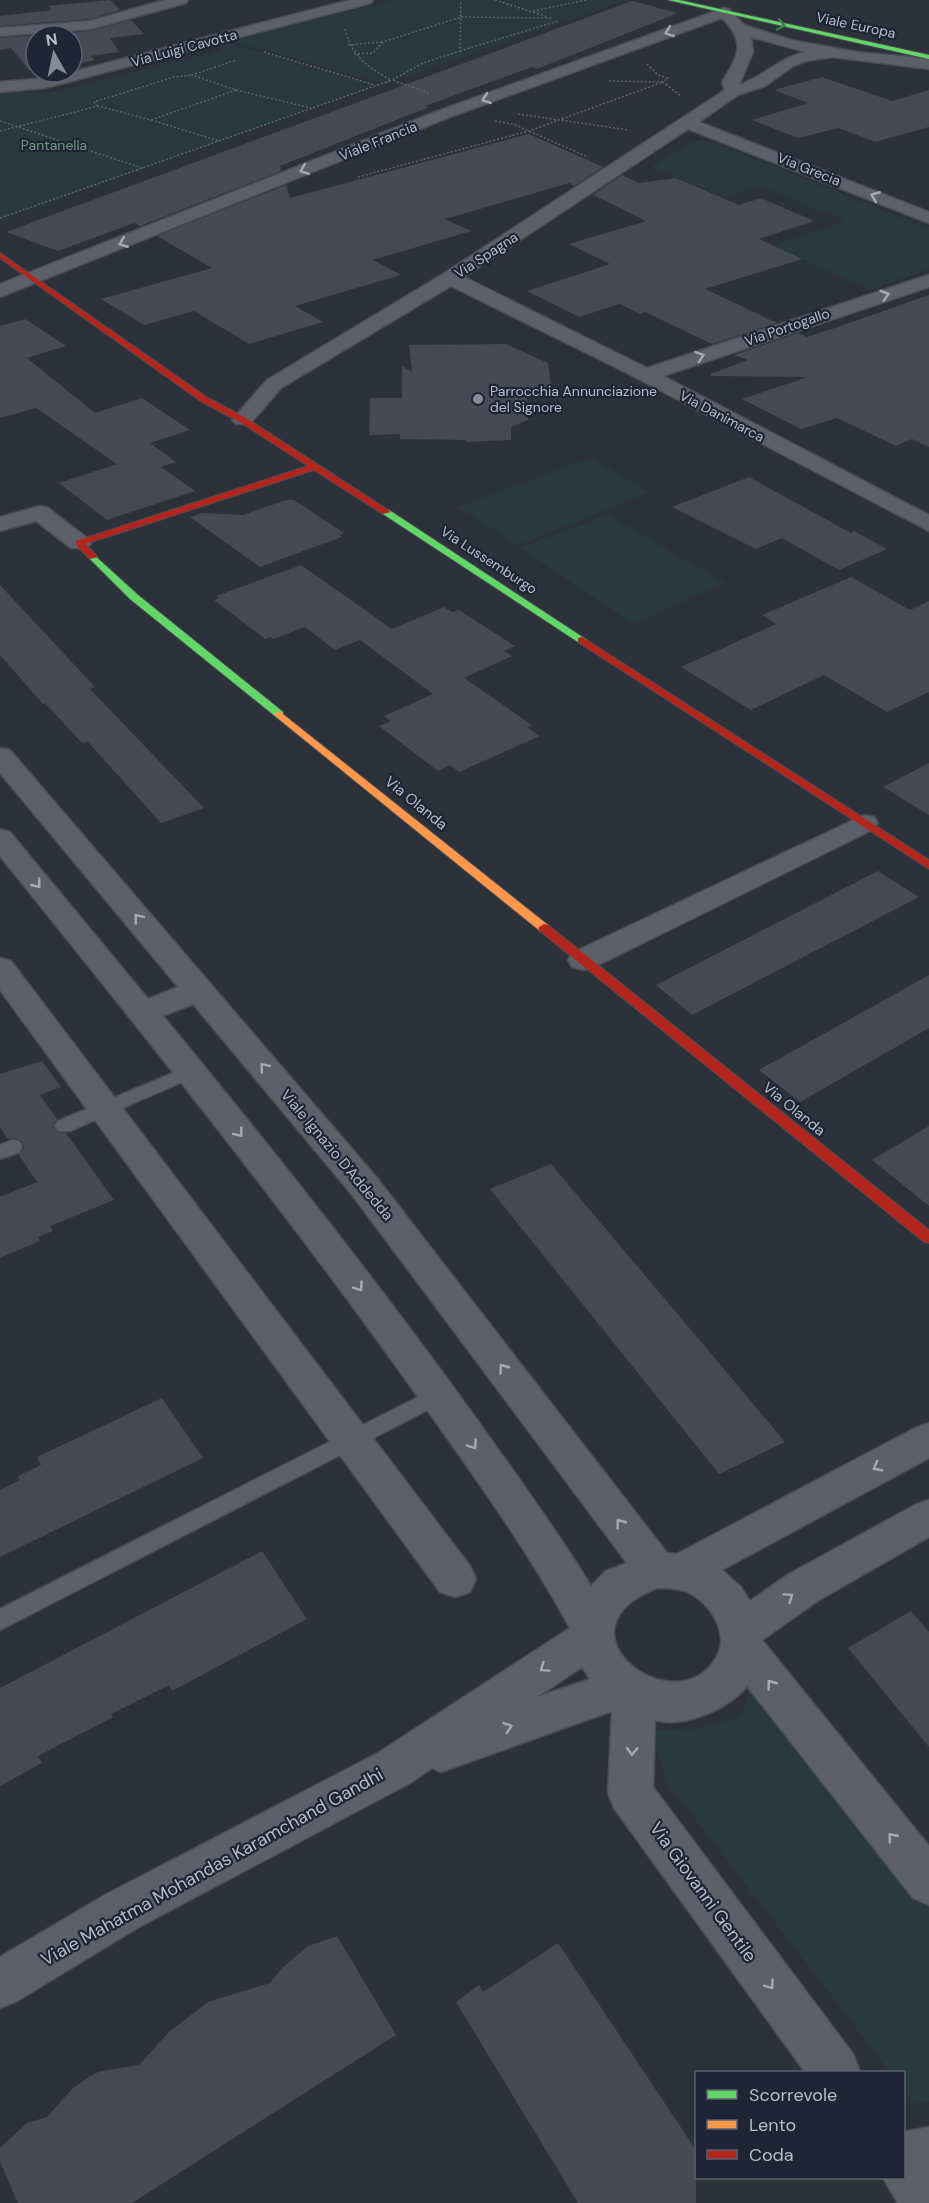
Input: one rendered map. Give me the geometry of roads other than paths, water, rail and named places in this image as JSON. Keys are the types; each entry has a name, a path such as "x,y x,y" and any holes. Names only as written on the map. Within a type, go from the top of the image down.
{"street":[{"path":"0,32 91,25 181,0"},
{"name":"Via Luigi Cavotta","path":"0,87 45,83 366,0"},
{"name":"Viale Europa","path":"671,0 728,6 929,43"},
{"path":"728,6 742,29 747,44 744,61 730,81 733,92"},
{"name":"Viale Europa","path":"728,6 929,57"},
{"name":"Viale Francia","path":"0,291 35,279 444,114 605,56 728,6"},
{"path":"742,29 773,41 828,54 929,64"},
{"name":"Via Spagna","path":"243,420 274,384 450,278 733,92 760,83 788,63 804,57 828,54"},
{"name":"Via Grecia","path":"688,123 929,218"},
{"name":"Via Lussemburgo","path":"0,255 205,400 243,420 929,865"},
{"name":"Via Danimarca","path":"450,278 645,375 929,524"},
{"name":"Via Portogallo","path":"645,375 929,281"},
{"path":"0,524 40,513 79,543 314,467"},
{"name":"Via Olanda","path":"79,543 134,597 929,1238"},
{"name":"Viale Ignazio D'Addedda","path":"0,756 199,990 410,1244 668,1571"},
{"path":"583,960 864,823"},
{"path":"1,841 190,1072 345,1267 561,1570 592,1631 597,1654 608,1672 629,1690 657,1701 682,1702 704,1695 723,1683 736,1666 742,1639 804,1587 929,1517"},
{"path":"0,968 353,1439 455,1579"},
{"path":"142,1013 199,990"},
{"path":"592,1631 598,1605 612,1587 632,1575 668,1571 929,1439"},
{"path":"668,1571 704,1581 722,1594 735,1611 742,1639 818,1746 929,1882"},
{"name":"Viale Mahatma Mohandas Karamchand Gandhi","path":"0,1984 122,1911 394,1768 592,1631"},
{"name":"Viale Mahatma Mohandas Karamchand Gandhi","path":"394,1768 629,1690"},
{"name":"Via Giovanni Gentile","path":"629,1690 630,1793 834,2071"},
{"path":"905,2157 929,2153"},
{"path":"905,2170 928,2203"}],"lane":[{"path":"64,1126 190,1072"},
{"path":"0,1620 438,1395"}],"place":[{"name":"Parrocchia Annunciazione del Signore","path":"478,399"}],"park label":[{"name":"Pantanella","path":"54,145"}]}
